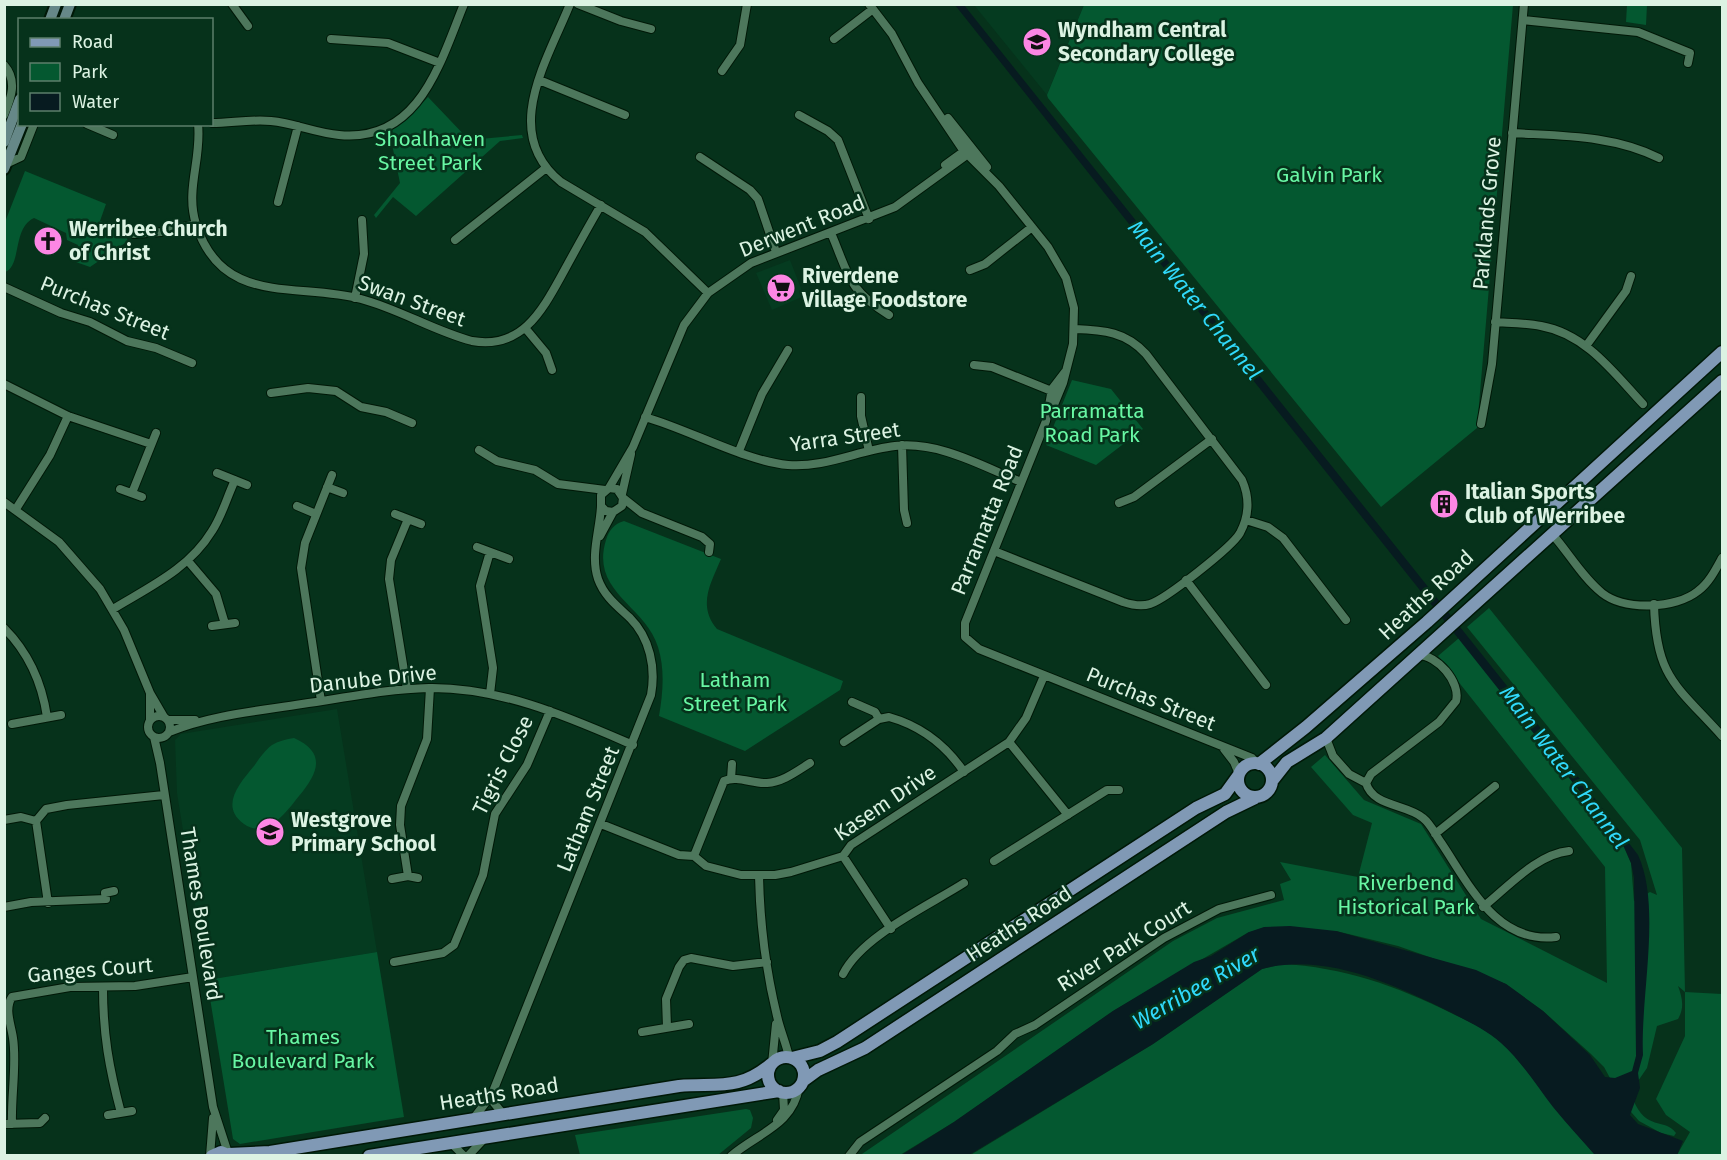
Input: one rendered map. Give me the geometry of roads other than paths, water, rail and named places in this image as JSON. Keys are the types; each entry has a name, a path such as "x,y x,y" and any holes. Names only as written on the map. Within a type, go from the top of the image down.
{"main road":[{"path":"56,16 70,4"},
{"path":"4,142 18,104"},
{"path":"5,167 21,126"},
{"name":"Heaths Road","path":"1258,763 1358,683 1722,352"},
{"name":"Heaths Road","path":"1272,781 1287,762 1326,738 1722,381"},
{"path":"1537,521 1550,536"},
{"path":"1258,763 1270,771 1272,781 1268,793 1255,798 1242,792 1238,775 1246,766 1258,763"},
{"name":"Heaths Road","path":"790,1057 820,1051 837,1042 1196,808 1225,794 1238,775"},
{"name":"Heaths Road","path":"801,1084 818,1070 864,1048 1226,812 1255,798"},
{"path":"790,1057 802,1067 801,1084 781,1092 768,1079 771,1064 779,1058 790,1057"},
{"name":"Heaths Road","path":"211,1155 270,1152 679,1086 738,1084 755,1077 771,1064"},
{"name":"Heaths Road","path":"369,1155 781,1092"}],"street":[{"path":"232,4 248,26"},
{"path":"213,125 259,120 341,136 363,134 386,127 405,115 424,96 464,4"},
{"path":"570,4 531,103 530,127 535,149 546,168 561,182 650,236 708,293"},
{"path":"578,4 651,29"},
{"path":"722,71 740,45 747,4"},
{"name":"Parklands Grove","path":"1481,424 1492,364 1524,4"},
{"path":"834,39 871,7"},
{"name":"Parramatta Road","path":"871,7 892,34 918,84 965,139 967,151 986,165 999,186 1057,259 1072,297 1075,329 1065,372 1055,392 1046,421 965,623 964,633 975,647 1022,666 1043,678"},
{"path":"1523,20 1638,32 1690,53 1688,63"},
{"path":"331,39 388,43 440,63"},
{"path":"4,65 9,71 13,86 4,115"},
{"path":"539,80 625,115"},
{"path":"799,115 828,131 838,140 869,219"},
{"path":"213,123 226,123"},
{"path":"5,167 21,157 33,126"},
{"path":"92,126 112,135"},
{"path":"278,202 298,126"},
{"name":"Swan Street","path":"198,128 191,193 196,224 212,255 230,272 245,281 269,289 355,298 472,342 499,341 526,328 544,307 600,205"},
{"path":"1512,133 1601,139 1659,158"},
{"name":"Derwent Road","path":"607,489 633,447 679,334 708,293 740,269 776,252 869,219 895,207 967,151"},
{"path":"700,157 750,190 758,199 776,252"},
{"path":"455,240 546,168"},
{"path":"355,298 364,254 362,220"},
{"path":"134,234 161,232 196,224"},
{"path":"970,270 985,264 1032,227"},
{"path":"831,233 855,289 869,303 889,315"},
{"path":"1586,346 1626,291 1631,276"},
{"name":"Purchas Street","path":"4,287 61,313 90,322 127,341 156,348 192,363"},
{"path":"1495,322 1541,326 1566,334 1586,346 1643,404"},
{"path":"526,328 546,353 552,370"},
{"path":"994,551 1133,605 1157,601 1186,580 1231,544 1239,535 1246,520 1248,503 1244,485 1212,439 1135,342 1115,333 1075,329"},
{"path":"739,451 762,394 788,350"},
{"path":"974,365 992,367 1055,392"},
{"path":"4,384 68,416 151,444"},
{"path":"271,393 308,388 336,391 361,407 392,414 412,423"},
{"path":"861,397 861,416 869,451"},
{"name":"Yarra Street","path":"647,414 771,462 799,465 902,446 943,451 1021,482"},
{"path":"16,508 50,454 68,416"},
{"path":"132,494 156,433"},
{"path":"1119,503 1134,496 1212,439"},
{"path":"902,446 904,510 907,524"},
{"name":"Derwent Road","path":"623,496 633,447"},
{"path":"479,450 504,464 535,470 553,482 586,489 616,489 642,513"},
{"path":"218,473 247,484"},
{"path":"321,701 302,577 305,543 332,475"},
{"path":"113,609 188,561 212,531 235,480"},
{"path":"327,487 343,493"},
{"path":"120,489 142,497"},
{"path":"586,489 606,511 642,513 702,537 710,544 709,552"},
{"path":"600,504 601,495 607,489"},
{"path":"615,511 622,506 623,496"},
{"path":"4,502 45,529 71,554 113,609 150,693 166,719 168,734 161,739 154,738 148,729 150,693"},
{"name":"Latham Street","path":"474,1118 492,1094 633,745 652,691 651,659 638,628 602,588 595,569 600,504"},
{"path":"297,506 316,514"},
{"name":"Latham Street","path":"596,543 615,511"},
{"path":"395,514 420,524"},
{"path":"407,689 389,579 391,560 408,519"},
{"path":"1246,520 1268,527 1283,538 1346,620"},
{"path":"1550,536 1599,590 1611,599 1631,604 1678,602 1697,592 1722,558"},
{"path":"477,547 509,559"},
{"path":"489,552 480,586 493,668 490,694"},
{"path":"188,561 216,594 225,624"},
{"path":"1186,580 1266,685"},
{"path":"1654,603 1656,642 1664,668 1676,685 1722,736"},
{"path":"212,626 236,623"},
{"path":"4,628 26,654 35,672 43,691 47,717"},
{"path":"1366,783 1371,774 1439,722 1453,707 1457,695 1455,686 1432,657 1418,655"},
{"name":"Purchas Street","path":"1043,678 1065,683 1252,758 1258,763"},
{"name":"Kasem Drive","path":"601,824 679,855 694,856 700,863 714,868 759,876 791,872 843,856 851,845 1009,742 1026,718 1043,678"},
{"path":"408,876 401,812 405,794 427,739 430,688"},
{"name":"Danube Drive","path":"166,719 217,718 321,701 430,688 490,694 550,711 633,745"},
{"path":"852,702 875,712 879,719"},
{"name":"Tigris Close","path":"394,962 438,955 454,945 483,875 495,814 527,765 550,711"},
{"path":"12,724 61,715"},
{"path":"150,719 157,716 166,719"},
{"path":"844,742 879,719 889,717 922,730 944,746 964,772"},
{"name":"Danube Drive","path":"168,734 217,718"},
{"name":"Thames Boulevard","path":"160,763 168,734"},
{"name":"Thames Boulevard","path":"154,738 160,763 213,1107 211,1155"},
{"path":"1326,738 1333,756 1349,774 1366,783 1371,794 1424,818 1484,907 1500,922 1539,939 1556,937"},
{"path":"1009,742 1068,815"},
{"name":"Purchas Street","path":"1223,748 1234,762 1238,775"},
{"path":"694,856 721,785 731,779 767,783 780,780 810,763"},
{"path":"731,779 732,764"},
{"path":"1435,834 1495,786"},
{"path":"994,861 1107,790 1119,790"},
{"path":"48,903 36,821 46,809 164,795"},
{"path":"4,820 21,817 36,821"},
{"path":"1484,907 1542,860 1569,850"},
{"path":"843,856 891,929"},
{"path":"392,879 408,876 418,878"},
{"path":"759,876 760,916 767,962 777,1016 790,1057"},
{"path":"843,974 846,960 964,883"},
{"path":"4,907 31,902 106,899 105,893 114,891"},
{"name":"River Park Court","path":"849,1155 856,1145 993,1053 1011,1031 1035,1025 1164,938 1219,909 1271,895"},
{"path":"667,1027 666,999 684,960 691,958 733,966 767,962"},
{"name":"Ganges Court","path":"45,1118 38,1126 8,1124 14,1049 8,1010 11,999 18,995 70,987 103,988 193,977"},
{"path":"103,988 103,1032 106,1057 121,1113"},
{"path":"771,1064 777,1016"},
{"path":"642,1032 688,1024"},
{"path":"731,1155 789,1114 796,1102 801,1084"},
{"path":"763,1133 784,1112 781,1092"},
{"path":"492,1094 494,1103 503,1114"},
{"name":"Thames Boulevard","path":"213,1107 229,1154"},
{"path":"108,1115 132,1111"},
{"path":"450,1142 466,1155 486,1136"}],"water":[{"path":"955,5 964,5 1543,731 1638,855 1645,876 1649,926 1643,1055 1638,1073 1640,1088 1630,1115 1638,1124 1683,1141 1677,1155 1595,1155 1553,1107 1516,1058 1501,1043 1477,1026 1406,992 1359,974 1335,968 1286,965 1262,969 1153,1044 969,1155 900,1156 954,1122 1113,1011 1194,962 1211,956 1249,932 1264,927 1290,926 1336,931 1476,970 1506,984 1543,1011 1590,1055 1605,1077 1615,1078 1632,1071 1636,1056 1634,878 1624,847"}],"place":[{"name":"Wyndham Central Secondary College","path":"1037,42"},
{"name":"Werribee Church of Christ","path":"48,241"},
{"name":"Riverdene Village Foodstore","path":"781,288"},
{"name":"Italian Sports Club of Werribee","path":"1444,504"},
{"name":"Westgrove Primary School","path":"270,832"}],"park label":[{"name":"Shoalhaven Street Park","path":"430,151"},
{"name":"Galvin Park","path":"1329,175"},
{"name":"Parramatta Road Park","path":"1092,423"},
{"name":"Latham Street Park","path":"735,692"},
{"name":"Riverbend Historical Park","path":"1406,895"},
{"name":"Thames Boulevard Park","path":"303,1049"}],"water label":[{"name":"Main Water Channel","path":"1195,300"},
{"name":"Main Water Channel","path":"1564,767"},
{"name":"Werribee River","path":"1196,988"}]}
